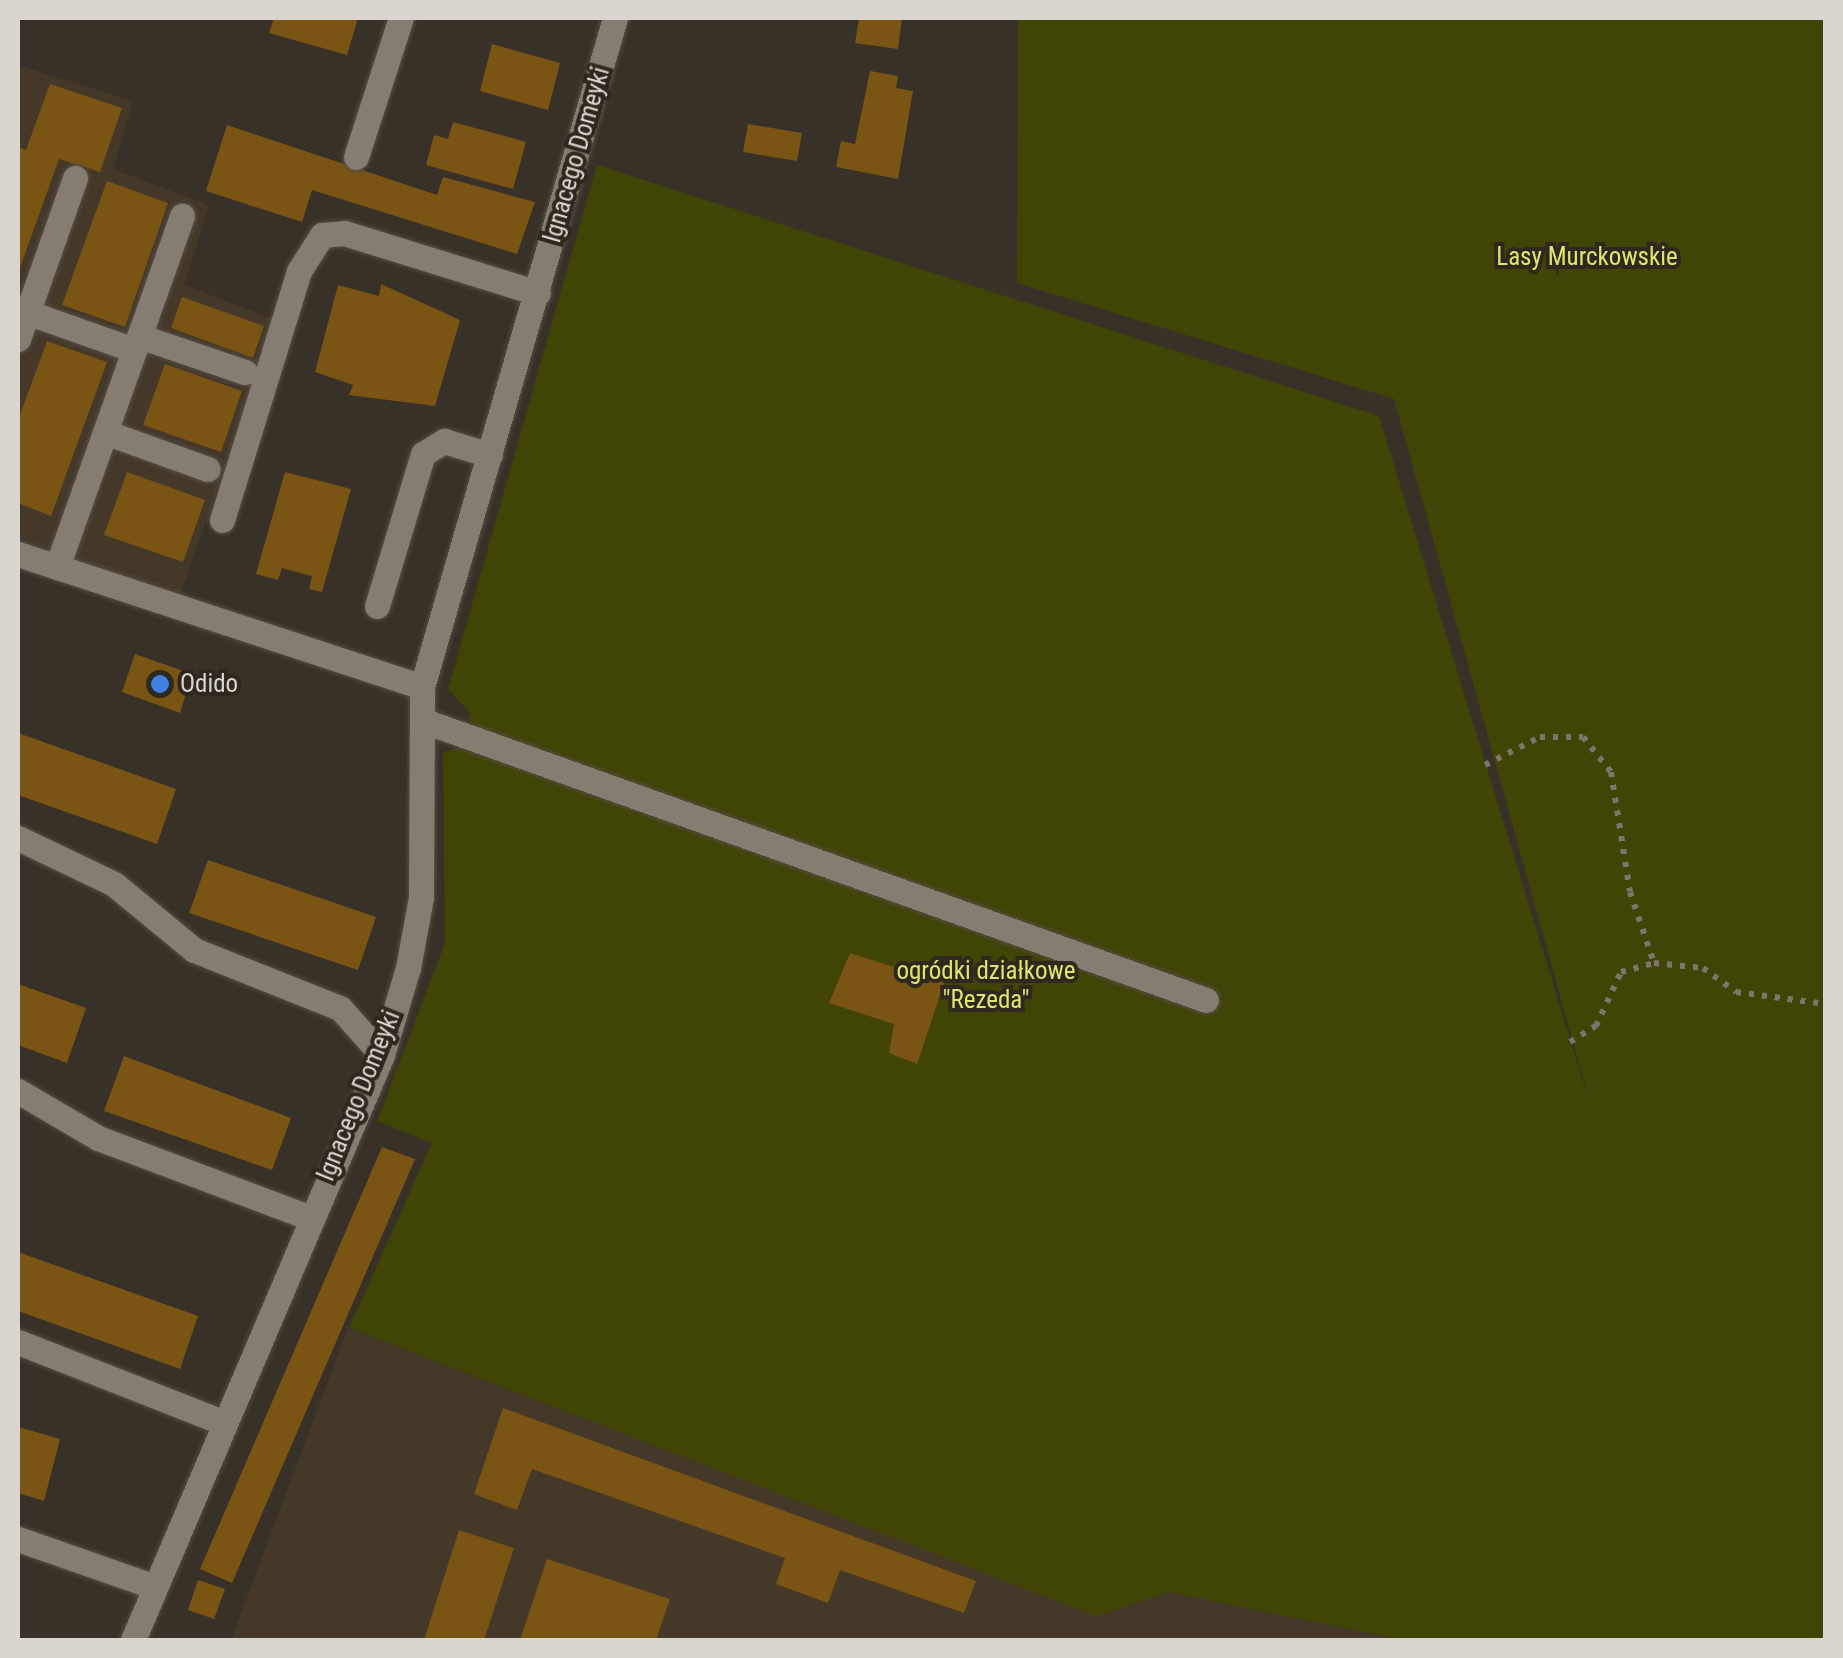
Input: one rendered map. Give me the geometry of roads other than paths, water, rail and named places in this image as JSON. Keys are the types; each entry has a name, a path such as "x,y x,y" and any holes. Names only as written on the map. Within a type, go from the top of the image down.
{"street":[{"path":"356,157 401,18"},
{"name":"Ignacego Domeyki","path":"133,1640 220,1422 382,1055 421,897 426,722 422,687 616,18"},
{"path":"18,339 22,310 76,178"},
{"path":"57,567 182,216"},
{"path":"222,520 307,248 322,236 344,233 538,293"},
{"path":"22,310 245,372"},
{"path":"105,432 208,469"},
{"path":"377,606 423,454 444,441 490,456"},
{"path":"18,554 422,687"},
{"path":"426,722 1206,1000"},
{"path":"18,838 114,884 194,950 340,1008 382,1055"},
{"path":"18,1092 98,1138 308,1217"},
{"path":"18,1342 220,1422"},
{"path":"18,1540 152,1586"}],"place":[{"name":"Odido","path":"160,684"}],"park label":[{"name":"Lasy Murckowskie","path":"1587,257"},
{"name":"ogródki działkowe \"Rezeda\"","path":"986,986"}]}
